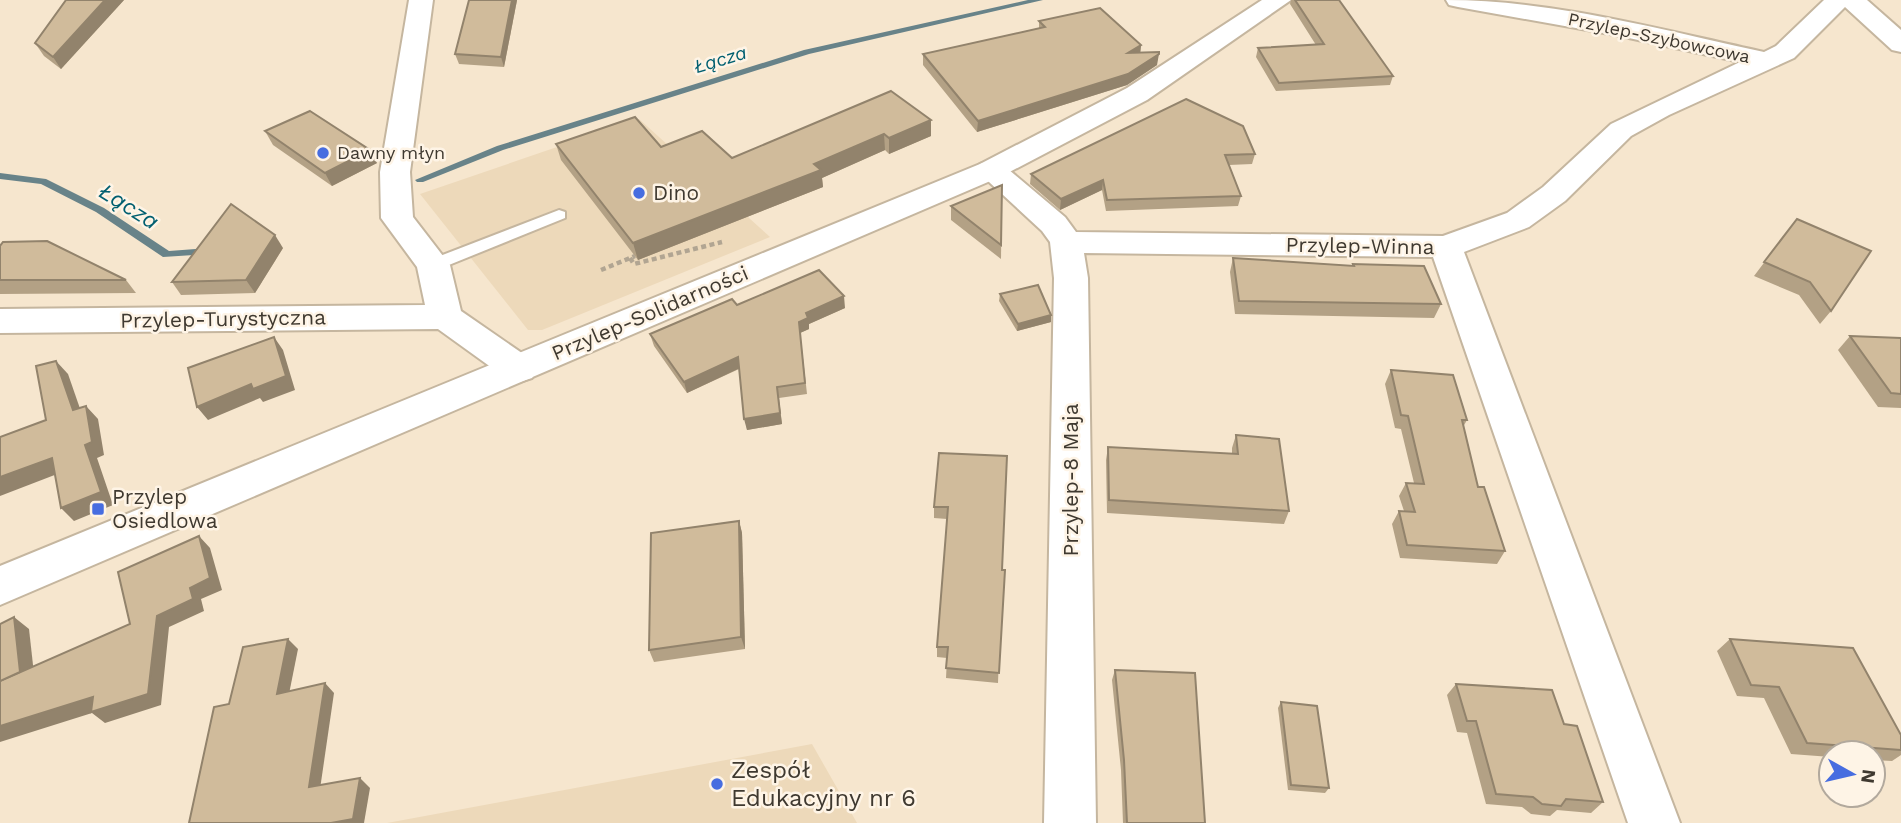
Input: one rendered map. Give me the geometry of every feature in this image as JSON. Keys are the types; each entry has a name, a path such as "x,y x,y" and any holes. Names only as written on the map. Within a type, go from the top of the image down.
{"street":[{"path":"421,0 395,172 397,219 433,265 445,317 519,369"},
{"name":"Przylep-Solidarności","path":"0,586 991,170 1137,94 1279,0"},
{"name":"Przylep-Szybowcowa","path":"1458,0 1615,27 1766,60 1785,52 1838,0"},
{"path":"1852,0 1901,44"},
{"name":"Przylep-Winna","path":"1066,242 1446,247 1518,220 1554,194 1621,130 1659,109 1766,60"},
{"path":"991,170 1038,208 1066,242"},
{"name":"Przylep-8 Maja","path":"1066,242 1071,278 1070,823"},
{"path":"1446,247 1654,823"},
{"name":"Przylep-Turystyczna","path":"0,321 445,317"}],"lane":[{"path":"433,265 559,215"}],"path":[{"path":"601,270 633,257 634,264 726,242"}],"shaded area":[{"path":"639,119 770,237 542,330 528,330 420,194"},
{"name":"Zespół Edukacyjny nr 6","path":"812,744 857,823 387,823"}],"building":[{"path":"66,0 105,0 53,57 35,43"},
{"path":"469,0 512,0 501,57 455,54"},
{"path":"1295,0 1339,0 1393,76 1279,83 1258,48 1324,44"},
{"path":"1100,8 1141,45 1128,53 1159,54 1128,74 978,121 923,54 1045,27 1039,21"},
{"path":"891,91 931,120 889,138 884,134 814,164 821,170 633,243 556,144 635,117 661,147 702,131 732,158"},
{"path":"1186,99 1243,126 1255,154 1225,155 1241,196 1107,200 1103,180 1061,199 1031,174"},
{"name":"Dawny młyn","path":"310,111 370,150 325,173 265,131"},
{"path":"1002,185 1001,245 951,206"},
{"path":"231,204 275,235 246,280 172,282"},
{"path":"1797,219 1871,251 1831,311 1810,282 1764,262"},
{"path":"47,241 126,280 0,280 0,246 3,242"},
{"path":"1233,258 1354,266 1353,264 1424,266 1441,304 1239,301"},
{"path":"819,270 844,296 806,313 808,318 799,322 805,383 777,387 780,413 744,419 738,357 684,382 650,334 732,299 737,305"},
{"path":"1038,285 1051,315 1018,324 1000,294"},
{"path":"1850,336 1901,338 1901,394 1891,393"},
{"path":"274,337 286,376 253,389 251,384 197,407 188,368"},
{"path":"56,361 73,410 86,406 92,442 85,445 101,492 61,508 52,458 0,477 0,437 46,420 36,366"},
{"path":"1391,370 1453,375 1467,420 1462,420 1478,487 1484,487 1505,551 1407,545 1399,511 1415,512 1406,483 1424,484 1408,416 1401,415"},
{"path":"1236,435 1279,439 1289,511 1109,500 1108,447 1238,454"},
{"path":"939,453 1007,456 1002,570 1005,570 999,673 946,668 948,647 937,647 948,507 934,507"},
{"path":"739,521 741,637 649,650 651,533"},
{"path":"199,536 210,578 190,588 193,599 157,616 148,694 91,712 93,697 0,726 0,681 130,624 118,572"},
{"path":"14,617 20,672 0,681 0,624"},
{"path":"288,639 277,694 325,683 309,787 360,778 353,819 331,823 189,823 214,707 229,704 243,647"},
{"path":"1730,639 1853,648 1901,735 1901,750 1887,749 1887,739 1817,739 1817,744 1807,743 1779,687 1751,685"},
{"path":"1115,670 1195,673 1205,823 1127,823"},
{"path":"1456,684 1552,690 1564,724 1577,726 1603,802 1566,799 1561,806 1542,804 1533,797 1496,794 1476,721 1467,721"},
{"path":"1281,702 1317,706 1329,788 1291,785"}],"waterway":[{"name":"Łącza","path":"420,180 500,148 807,52 1039,0"},
{"name":"Łącza","path":"0,176 43,181 100,210 167,255 209,251"}],"place":[{"name":"Dawny młyn","path":"323,153"},
{"name":"Dino","path":"639,193"},
{"name":"Przylep Osiedlowa","path":"98,509"},
{"name":"Zespół Edukacyjny nr 6","path":"717,784"}]}
